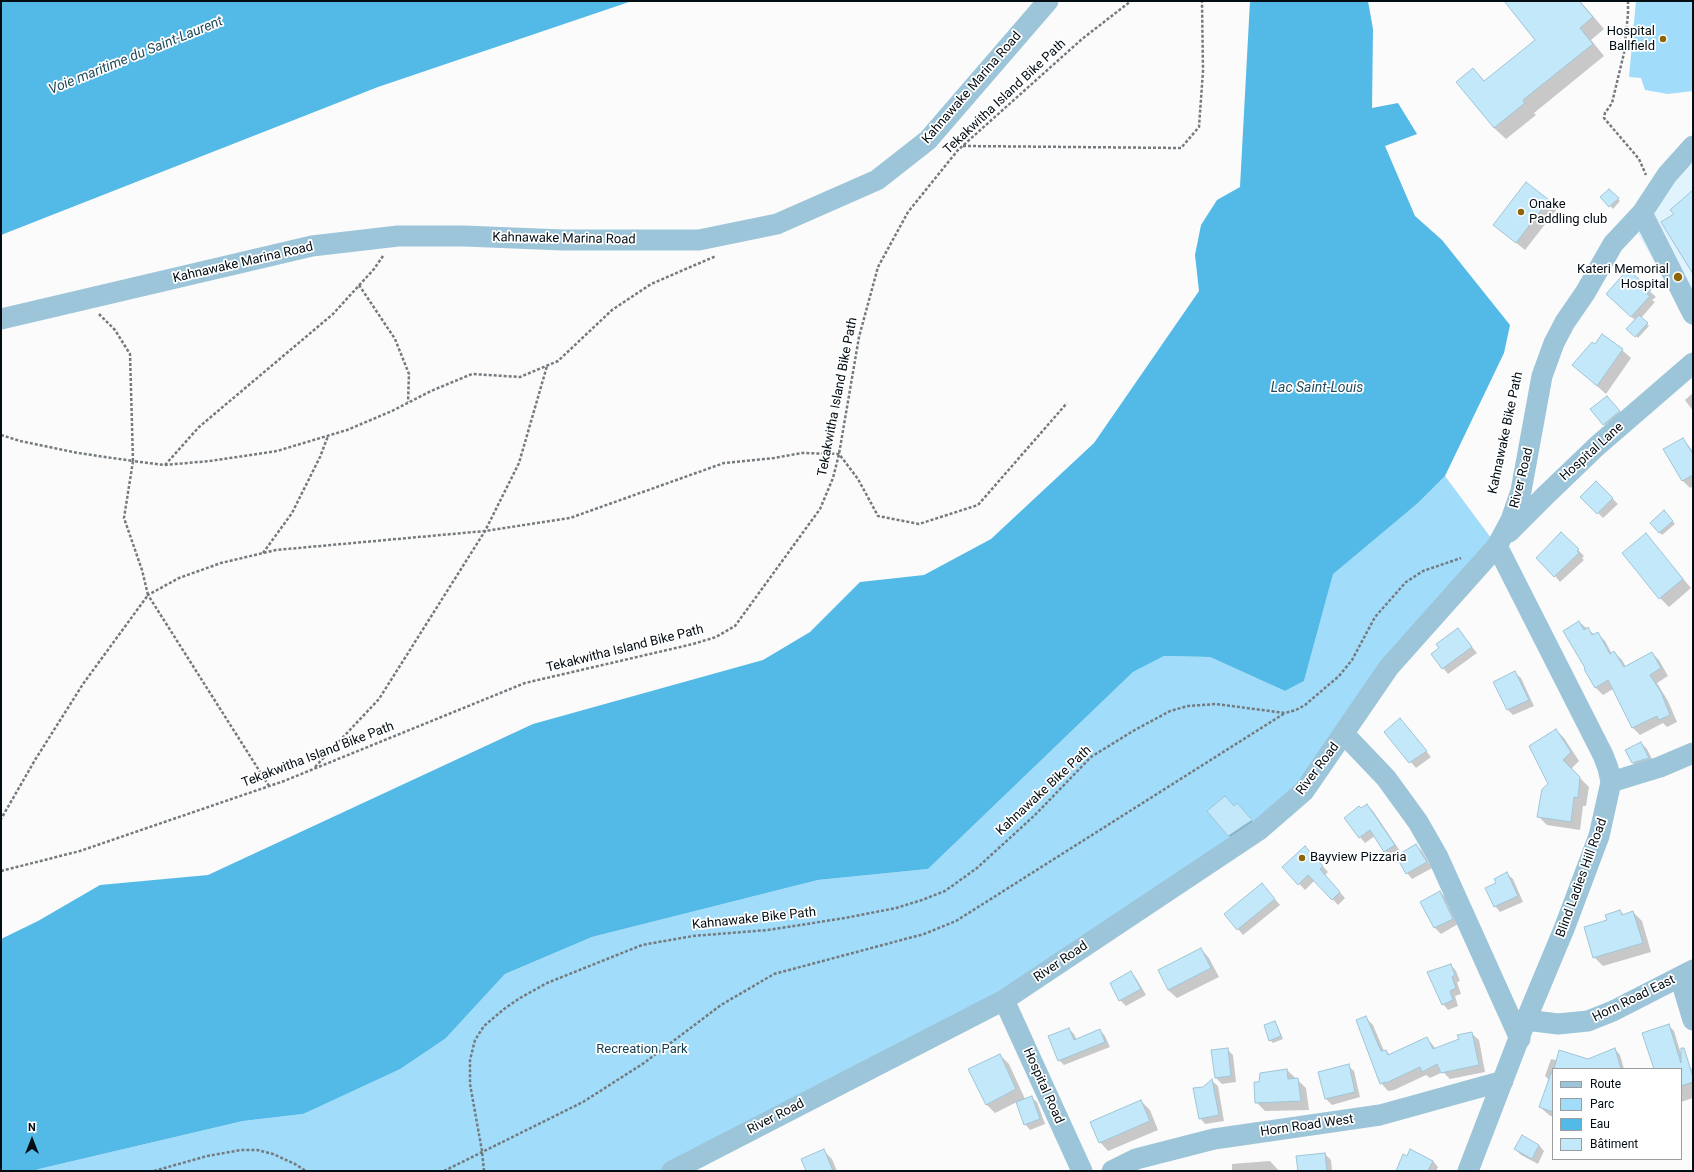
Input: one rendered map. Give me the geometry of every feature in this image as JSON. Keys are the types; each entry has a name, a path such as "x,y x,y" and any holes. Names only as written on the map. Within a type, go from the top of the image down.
{"street":[{"name":"Kahnawake Marina Road","path":"1,319 312,246 398,236 464,236 563,240 699,240 777,224 876,180 928,140 1048,1"},
{"name":"River Road","path":"672,1171 1004,1000 1259,830 1304,791 1389,667 1497,546 1511,520 1521,491 1542,376 1547,359 1565,322 1613,244 1642,213 1667,176 1693,146"},
{"path":"1642,213 1693,314"},
{"name":"Hospital Lane","path":"1497,546 1521,520 1586,457 1693,363"},
{"name":"Blind Ladies Hill Road","path":"1468,1171 1564,929 1599,836 1611,782 1603,755 1497,546"},
{"path":"1344,734 1386,778 1418,822 1438,857 1523,1030"},
{"path":"1611,782 1660,767 1693,753"},
{"path":"1687,973 1693,1020"},
{"name":"Horn Road East","path":"1523,1030 1588,1021 1613,1011 1687,973"},
{"name":"Hospital Road","path":"1004,1000 1082,1171"},
{"name":"Horn Road West","path":"1112,1171 1136,1158 1214,1139 1380,1115 1503,1081"}],"path":[{"name":"Tekakwitha Island Bike Path","path":"1,871 80,851 269,786 525,683 693,644 716,637 735,626 820,509 833,478 839,454 859,337 878,267 908,212 963,146 1082,39 1131,1"},
{"path":"963,146 1181,148 1198,127 1203,71 1202,1"},
{"path":"1628,1 1624,53 1612,103 1605,113 1604,118 1639,159 1648,180"},
{"path":"164,465 199,427 333,314 374,269 398,236"},
{"path":"1,435 20,441 56,448 164,465 210,461 277,451 347,430 431,391 472,374 520,377 558,361 612,310 651,284 721,253"},
{"path":"359,285 395,339 409,374 408,402"},
{"path":"84,300 116,330 130,354 133,461 124,518 142,570 148,595 269,786"},
{"path":"313,769 379,699 485,531 519,463 546,366"},
{"path":"1,819 35,760 83,684 148,595 179,578 221,563 276,550 485,531 570,518 724,463 774,458 802,453 839,454 858,479 878,516 919,524 978,505 1067,403"},
{"path":"263,553 292,513 320,457 328,436"},
{"name":"Kahnawake Bike Path","path":"484,1171 482,1151 470,1084 470,1060 472,1049 479,1033 490,1020 520,998 546,983 642,945 693,936 768,930 838,919 896,908 933,896 962,880 977,868 1035,815 1091,757 1164,714 1188,706 1216,704 1285,713 1296,710 1305,705 1339,676 1352,660 1375,616 1406,582 1423,571 1463,557"},
{"path":"444,1171 583,1102 644,1063 721,1005 774,974 924,934 956,921 1285,713"},
{"path":"154,1171 207,1156 240,1150 257,1150 273,1154 306,1171"}],"shaded area":[{"name":"Kateri Memorial Hospital","path":"1693,161 1693,329 1633,225"}],"green space":[{"name":"Hospital Ballfield","path":"1636,1 1693,1 1693,91 1668,94 1645,90 1641,78 1629,77"},
{"name":"Recreation Park","path":"1445,476 1497,546 1304,791 1004,1000 672,1171 34,1171 243,1121 303,1114 446,1038 505,974 592,937 818,880 928,869 1133,672 1164,656 1210,657 1285,691 1304,681 1333,573 1418,503"}],"water":[{"name":"Voie maritime du Saint-Laurent","path":"1,1 632,1 378,87 1,235"},
{"name":"Lac Saint-Louis","path":"1250,1 1368,1 1373,29 1372,108 1398,103 1417,134 1385,146 1415,216 1442,240 1510,325 1504,353 1445,476 1418,503 1333,574 1304,681 1285,691 1210,657 1164,656 1133,672 928,869 818,880 592,937 505,974 446,1038 400,1069 303,1114 243,1121 34,1171 1,1171 1,939 38,921 100,885 208,875 533,724 763,660 810,632 860,582 924,575 991,539 1094,443 1199,291 1195,255 1201,225 1217,200 1240,187"}],"building":[{"path":"1504,1 1579,1 1593,17 1580,28 1593,44 1523,100 1525,103 1494,128 1456,82 1473,68 1484,81 1535,40"},
{"name":"Onake Paddling club","path":"1526,182 1549,200 1516,243 1493,225"},
{"path":"1609,189 1619,198 1609,207 1600,197"},
{"path":"1693,190 1693,274 1661,222 1674,214 1670,210"},
{"path":"1628,269 1651,290 1647,294 1650,296 1631,317 1606,294"},
{"path":"1639,315 1648,323 1635,337 1626,329"},
{"path":"1602,334 1623,349 1597,386 1572,365 1592,342 1595,344"},
{"path":"1607,396 1620,411 1603,425 1590,409"},
{"path":"1683,438 1693,454 1693,475 1682,481 1663,449"},
{"path":"1596,481 1613,498 1597,514 1580,497"},
{"path":"1664,510 1673,521 1659,533 1650,523"},
{"path":"1561,532 1579,549 1577,551 1579,553 1554,577 1536,558"},
{"path":"1646,533 1683,579 1659,599 1622,553"},
{"path":"1579,621 1584,630 1588,627 1592,635 1598,632 1610,654 1614,651 1624,667 1652,652 1661,668 1650,675 1661,692 1670,715 1659,720 1657,716 1632,728 1608,680 1595,688 1563,631"},
{"path":"1458,628 1472,647 1442,669 1431,654 1439,648 1436,644"},
{"path":"1515,671 1529,700 1507,710 1493,682"},
{"path":"1400,718 1427,751 1409,763 1384,732"},
{"path":"1556,729 1571,752 1563,760 1580,777 1578,798 1574,797 1571,822 1537,817 1542,789 1548,784 1529,746"},
{"path":"1641,742 1649,758 1632,763 1625,750"},
{"path":"1225,796 1234,806 1237,803 1252,820 1228,836 1207,811"},
{"path":"1367,804 1395,845 1384,852 1370,830 1359,838 1344,818 1359,806 1361,808"},
{"path":"1416,844 1427,862 1406,874 1396,856"},
{"path":"1305,846 1323,866 1320,869 1340,892 1332,900 1308,875 1298,885 1282,867"},
{"path":"1507,872 1518,896 1494,907 1485,888 1496,883 1494,879"},
{"path":"1262,883 1275,899 1237,930 1224,914"},
{"path":"1440,891 1453,919 1434,928 1420,902"},
{"path":"1620,910 1622,915 1633,911 1643,943 1593,958 1584,927 1607,920 1605,915"},
{"path":"1201,948 1211,968 1168,990 1158,970"},
{"path":"1451,964 1455,975 1452,977 1456,988 1450,991 1453,1000 1442,1005 1427,972"},
{"path":"1131,971 1141,989 1119,1001 1110,983"},
{"path":"1366,1016 1381,1051 1386,1050 1388,1055 1427,1037 1433,1049 1459,1039 1457,1035 1472,1032 1479,1065 1441,1073 1437,1064 1422,1072 1420,1067 1386,1083 1380,1084 1356,1020"},
{"path":"1275,1021 1281,1036 1269,1041 1264,1025"},
{"path":"1669,1024 1681,1063 1681,1048 1684,1048 1693,1077 1693,1082 1682,1086 1682,1068 1654,1068 1642,1033"},
{"path":"1069,1028 1074,1040 1100,1029 1105,1042 1058,1061 1048,1036"},
{"path":"1228,1048 1231,1076 1215,1078 1211,1050"},
{"path":"1615,1048 1621,1068 1554,1068 1559,1050 1588,1059"},
{"path":"1000,1054 1016,1089 986,1105 968,1069"},
{"path":"1349,1064 1355,1092 1325,1099 1318,1072"},
{"path":"1287,1069 1288,1079 1298,1078 1301,1101 1255,1103 1254,1082 1259,1082 1260,1073"},
{"path":"1551,1073 1552,1073 1552,1112 1539,1107"},
{"path":"1212,1079 1219,1115 1199,1119 1193,1088 1203,1087"},
{"path":"1032,1096 1040,1119 1024,1125 1016,1102"},
{"path":"1141,1100 1150,1121 1099,1143 1090,1122"},
{"path":"1522,1135 1539,1145 1532,1159 1514,1149"},
{"path":"824,1149 833,1171 806,1171 801,1159"},
{"path":"1410,1149 1433,1161 1428,1171 1396,1171 1403,1154 1407,1156"},
{"path":"1325,1153 1327,1171 1298,1171 1296,1156"}],"place":[{"name":"Hospital Ballfield","path":"1663,39"},
{"name":"Onake Paddling club","path":"1521,212"},
{"name":"Kateri Memorial Hospital","path":"1678,277"},
{"name":"Bayview Pizzaria","path":"1302,858"}]}
